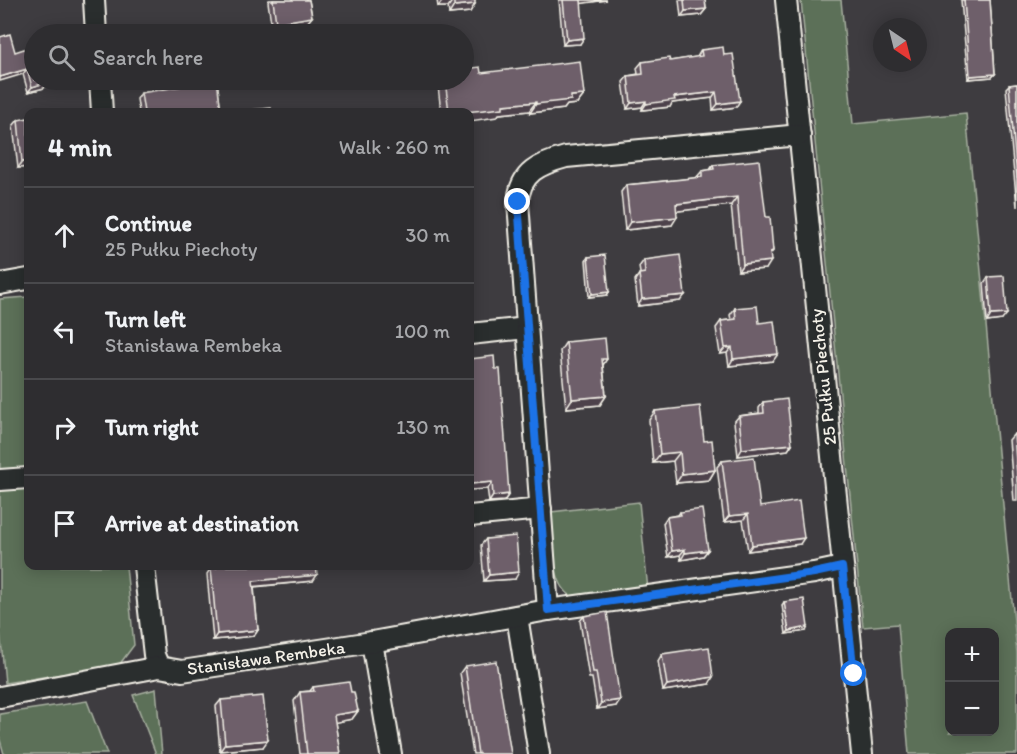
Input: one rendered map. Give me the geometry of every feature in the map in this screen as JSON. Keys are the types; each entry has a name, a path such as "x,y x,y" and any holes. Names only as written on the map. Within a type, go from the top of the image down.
{"street":[{"path":"94,0 95,24"},
{"name":"25 Pułku Piechoty","path":"786,0 862,754"},
{"path":"101,90 102,108"},
{"path":"548,610 518,202 522,183 533,171 553,160 566,157 800,135"},
{"path":"0,284 24,280"},
{"path":"474,333 527,328"},
{"path":"0,480 24,478"},
{"path":"474,516 541,509"},
{"name":"Stanisława Rembeka","path":"0,697 159,667 182,672 372,642 548,610 814,573 842,567"},
{"path":"144,570 154,655 159,667"},
{"path":"517,616 539,754"},
{"path":"372,642 391,754"}],"green space":[{"path":"801,0 841,0 853,124 966,113 1017,653 1017,754 909,754 898,624 863,627"},
{"path":"24,297 24,570 126,570 134,645 119,665 5,683 0,630 0,299"},
{"path":"639,502 648,590 575,598 567,592 557,573 551,512"},
{"path":"156,689 162,754 156,754 133,695"},
{"path":"87,701 107,754 4,754 0,740 0,714"}],"building":[{"path":"273,0 309,0 312,17 276,23"},
{"path":"454,0 475,0 475,4 454,6"},
{"path":"563,0 581,0 584,38 567,40"},
{"path":"684,0 705,0 706,9 685,11"},
{"path":"964,0 990,0 995,74 970,76"},
{"path":"10,34 15,52 24,49 24,70 0,77 0,37"},
{"path":"723,47 724,55 733,54 740,101 718,104 716,92 674,97 675,100 646,104 646,101 631,103 628,76 643,74 642,62 702,56 701,50"},
{"path":"580,61 584,95 571,96 571,100 503,105 503,108 474,111 474,108 448,108 446,90 474,90 474,68 480,67 481,73"},
{"path":"1017,84 1017,178 1009,85"},
{"path":"159,90 218,90 220,108 143,108 141,93"},
{"path":"24,119 24,162 22,162 18,120"},
{"path":"759,160 766,217 770,217 773,251 770,252 771,261 743,264 737,197 676,204 677,217 630,222 626,185 702,177 702,171 714,169 713,165"},
{"path":"605,255 609,292 592,294 588,257"},
{"path":"680,255 685,295 642,299 639,274 645,273 644,260"},
{"path":"1004,276 1007,314 991,315 988,277"},
{"path":"757,306 759,323 774,321 778,354 733,359 732,347 725,348 721,321 736,319 735,308"},
{"path":"605,338 607,359 602,359 606,396 572,399 566,342"},
{"path":"494,356 495,369 500,369 509,494 493,496 492,482 474,484 474,358"},
{"path":"787,399 792,444 742,449 739,416 764,413 763,402"},
{"path":"700,406 704,441 712,440 715,470 682,474 680,452 660,454 655,411"},
{"path":"1014,434 1017,434 1017,475"},
{"path":"754,457 760,507 799,501 804,538 752,545 748,514 729,516 722,461"},
{"path":"702,509 708,550 685,553 685,549 672,551 667,517 681,515 680,512"},
{"path":"516,536 519,572 489,575 486,539"},
{"path":"211,570 316,570 317,575 253,581 258,630 217,634"},
{"path":"804,599 808,627 789,631 784,602"},
{"path":"607,612 620,700 601,703 596,672 593,672 584,616"},
{"path":"709,647 713,677 667,685 662,654"},
{"path":"496,661 511,754 478,754 465,666"},
{"path":"349,682 351,692 354,692 358,711 334,715 340,754 307,754 300,692 314,691 313,687"},
{"path":"263,696 268,740 225,744 221,700"}],"route":[{"path":"518,202 548,610 814,573 842,567 854,674"}]}
